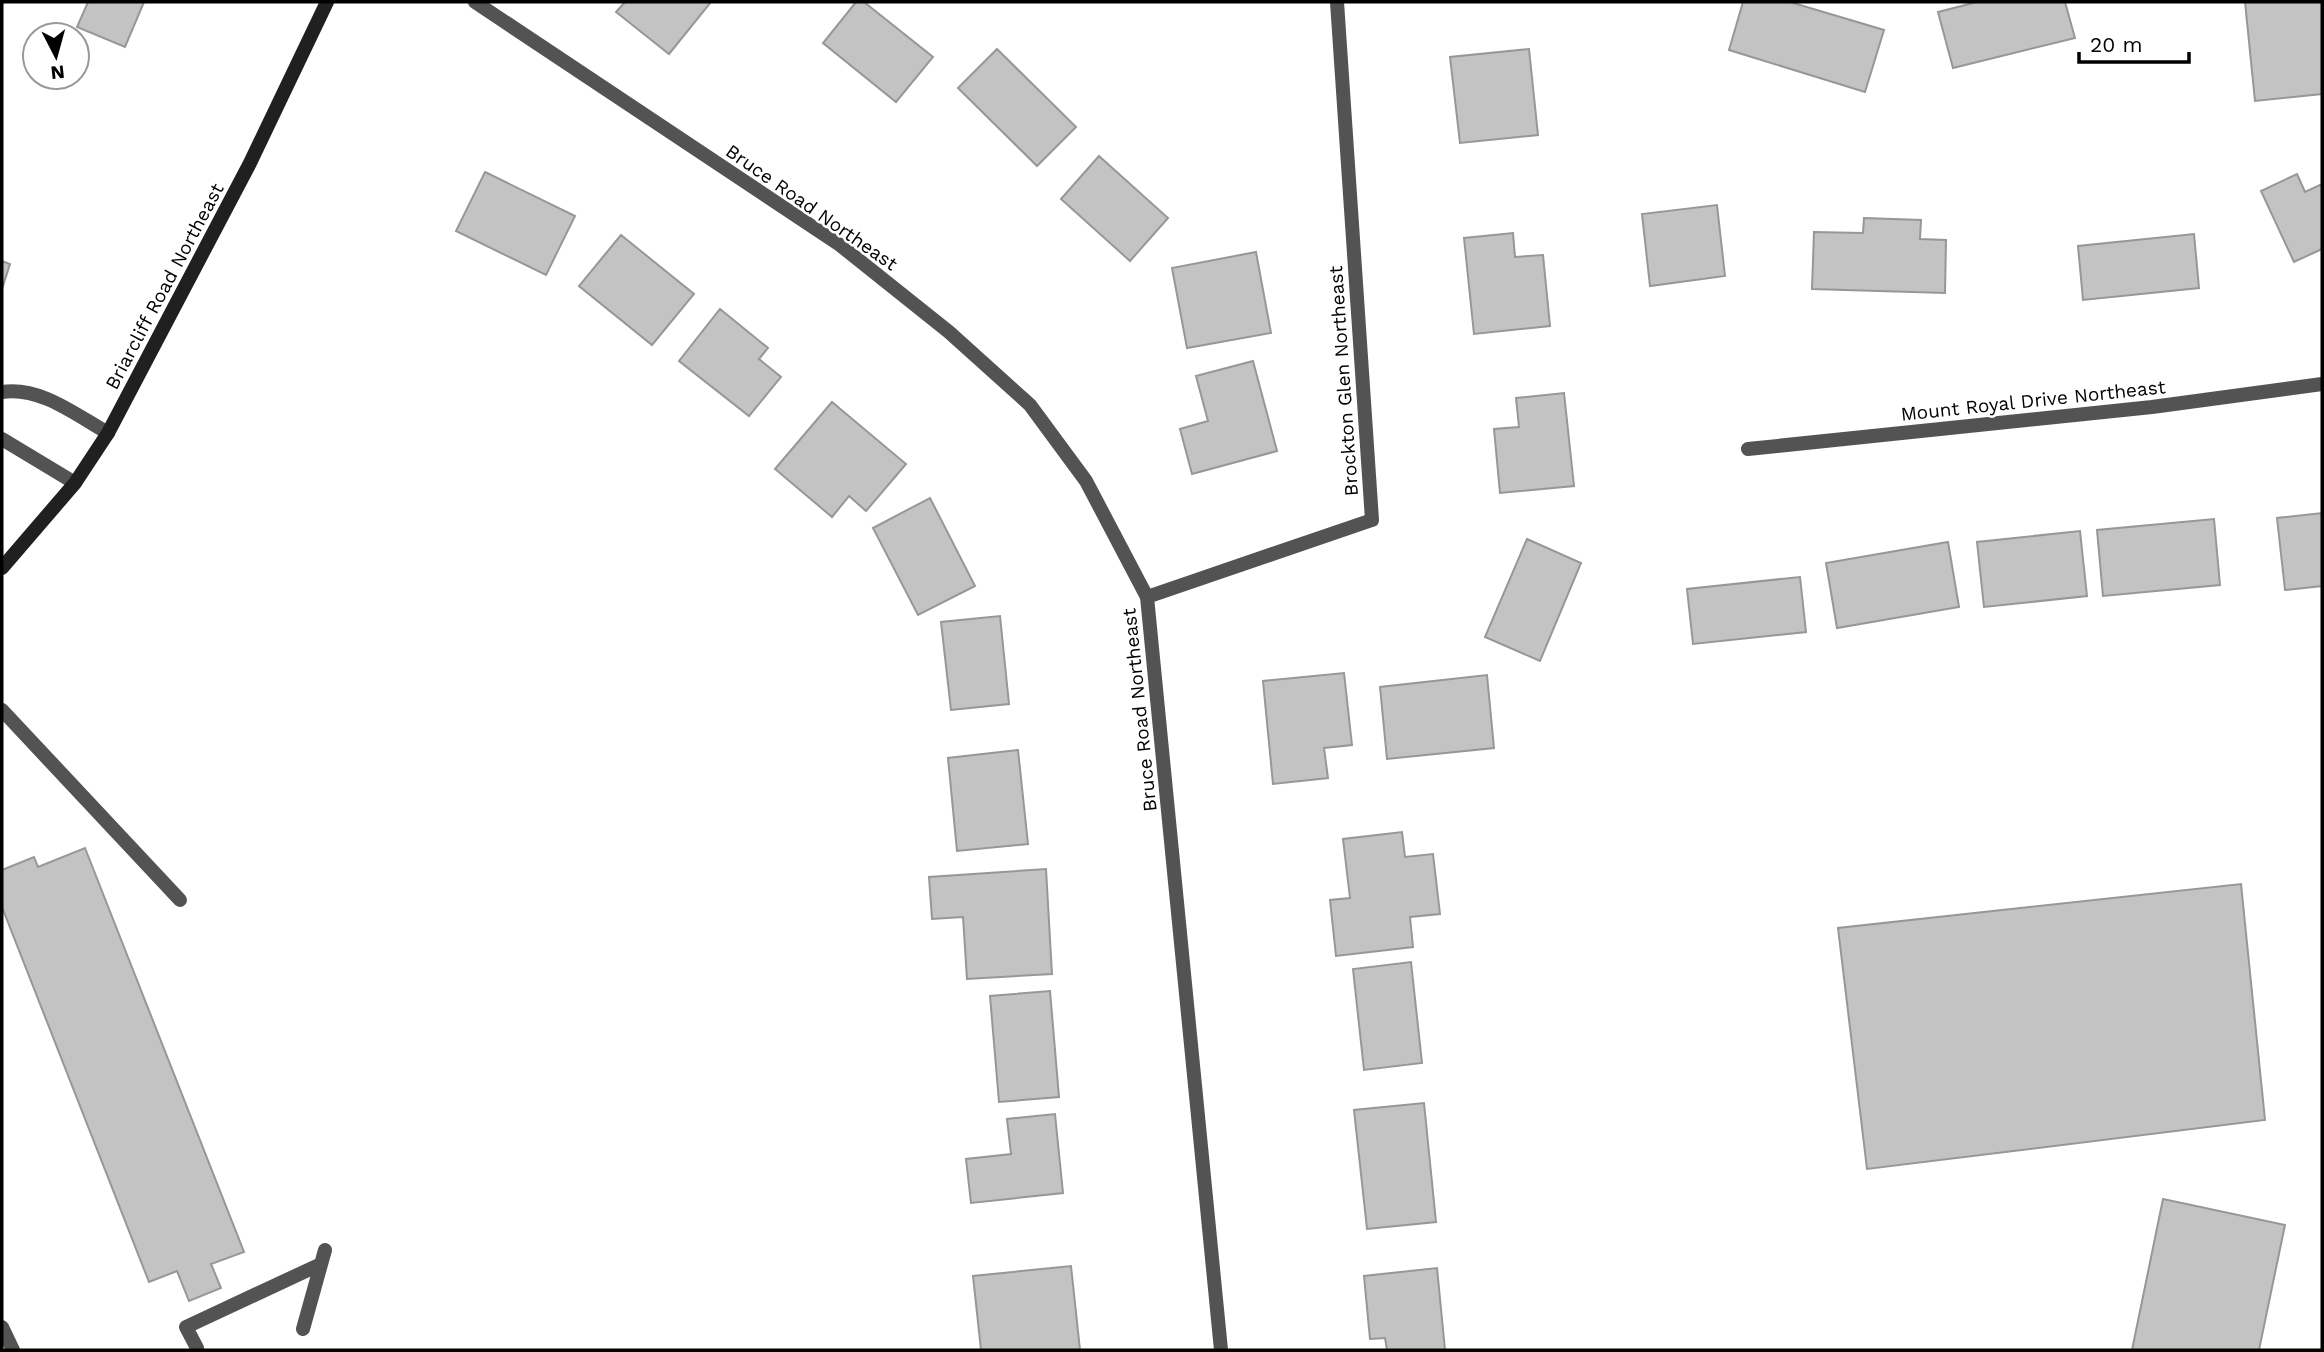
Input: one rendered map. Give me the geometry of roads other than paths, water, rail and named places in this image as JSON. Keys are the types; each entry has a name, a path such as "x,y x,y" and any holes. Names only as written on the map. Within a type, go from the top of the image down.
{"main road":[{"name":"Briarcliff Road Northeast","path":"2,568 75,483 108,433 250,163 327,2"}],"street":[{"name":"Bruce Road Northeast","path":"475,2 840,245 959,341 1038,416 1086,481 1147,597 1221,1350"},
{"name":"Brockton Glen Northeast","path":"1147,597 1372,520 1337,2"},
{"name":"Mount Royal Drive Northeast","path":"1748,449 2152,407 2322,384"},
{"path":"2,392 11,390 49,399 108,433"},
{"path":"2,439 75,483"},
{"path":"2,710 180,900"},
{"path":"197,1348 186,1327 323,1257 303,1329"},
{"path":"2,1326 13,1350"}]}
